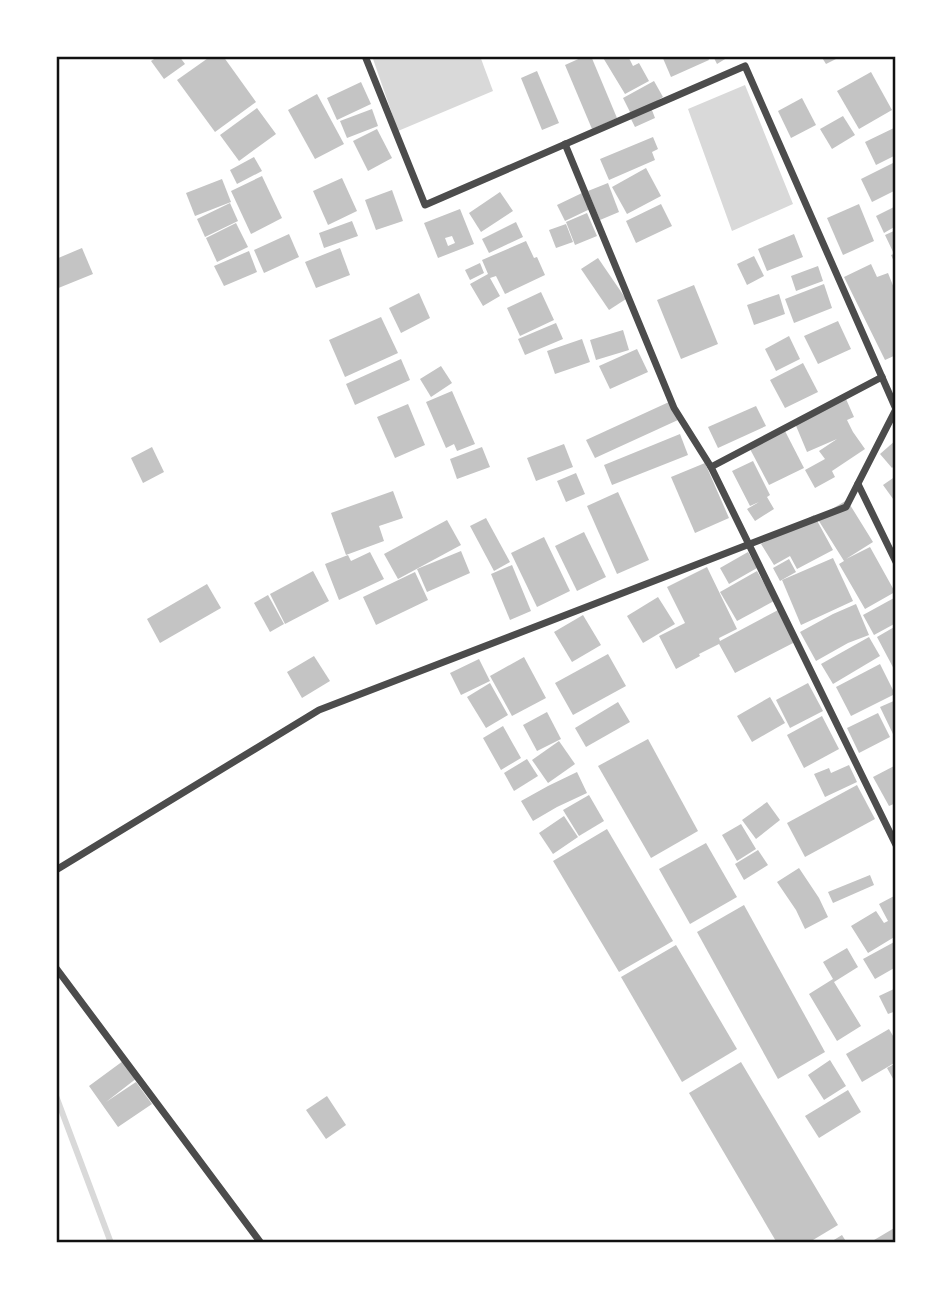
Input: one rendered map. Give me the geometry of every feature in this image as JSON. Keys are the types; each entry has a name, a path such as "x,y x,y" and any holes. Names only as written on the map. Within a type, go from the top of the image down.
{"street":[{"path":"56,870 319,710 846,507 896,409 745,66 425,205 365,56"},
{"path":"565,145 674,408 711,467 896,845"},
{"path":"711,467 882,377"},
{"path":"858,484 896,562"},
{"path":"56,968 261,1243"}],"shaded area":[{"path":"372,56 480,56 493,91 398,131"},
{"path":"745,85 793,204 732,231 688,109"}],"building":[{"path":"159,56 179,56 185,64 164,79 151,61"},
{"path":"211,56 223,56 256,102 215,132 177,80"},
{"path":"591,56 617,118 592,129 565,65"},
{"path":"602,56 628,56 633,66 639,63 649,81 625,94"},
{"path":"662,56 707,56 709,60 671,77"},
{"path":"713,56 730,56 717,64"},
{"path":"821,56 842,56 826,64"},
{"path":"537,71 559,123 542,130 521,78"},
{"path":"871,72 892,110 859,129 837,91"},
{"path":"654,81 663,97 650,105 655,118 635,127 623,98"},
{"path":"361,82 371,104 337,120 327,98"},
{"path":"317,94 344,144 315,159 288,110"},
{"path":"802,98 816,125 791,138 778,111"},
{"path":"257,108 276,134 239,161 220,135"},
{"path":"372,109 378,126 347,138 340,121"},
{"path":"843,116 855,135 832,149 820,129"},
{"path":"896,127 896,155 876,165 865,142"},
{"path":"377,129 392,158 368,171 353,141"},
{"path":"653,137 658,149 652,152 655,160 609,180 600,159"},
{"path":"254,157 262,171 237,184 230,170"},
{"path":"893,163 896,169 896,190 872,202 861,179"},
{"path":"646,168 661,196 627,214 612,187"},
{"path":"262,176 282,218 251,234 231,191"},
{"path":"342,178 357,211 328,225 313,191"},
{"path":"222,179 231,202 195,216 186,193"},
{"path":"608,183 619,212 600,220 588,191"},
{"path":"392,190 403,221 376,230 365,200"},
{"path":"500,192 513,211 481,232 469,213"},
{"path":"582,193 590,209 565,221 557,205"},
{"path":"230,203 238,221 205,237 197,219"},
{"path":"661,204 672,226 636,243 626,221"},
{"path":"859,204 874,241 843,255 827,218"},
{"path":"896,206 896,226 884,233 876,216"},
{"path":"460,209 474,244 438,258 424,223","holes":["452,236 455,243 448,246 445,238"]},
{"path":"587,213 597,236 575,245 566,222"},
{"path":"352,221 358,236 324,248 319,233"},
{"path":"516,222 523,237 489,253 482,239"},
{"path":"236,223 248,247 217,262 206,238"},
{"path":"566,224 573,242 556,248 549,230"},
{"path":"896,230 896,266 891,255 894,254 885,235"},
{"path":"289,234 299,257 264,273 254,250"},
{"path":"794,234 803,257 767,271 758,249"},
{"path":"526,241 545,275 505,294 496,276 490,278 500,296 483,306 470,284 488,274 482,260"},
{"path":"82,248 93,274 56,289 56,259"},
{"path":"340,248 350,275 316,288 305,262"},
{"path":"249,251 257,272 224,286 214,266"},
{"path":"754,256 764,276 747,285 737,264"},
{"path":"598,258 626,299 609,310 581,269"},
{"path":"480,263 484,273 470,280 465,270"},
{"path":"871,264 877,277 888,273 896,293 896,355 885,360 844,277"},
{"path":"818,266 823,281 796,291 791,276"},
{"path":"824,284 832,308 794,323 785,299"},
{"path":"694,285 718,344 681,359 657,300"},
{"path":"541,292 554,320 520,336 507,308"},
{"path":"419,293 430,318 401,333 389,308"},
{"path":"779,294 785,314 754,325 747,305"},
{"path":"381,317 398,353 345,377 329,340"},
{"path":"838,321 851,349 818,364 804,336"},
{"path":"556,323 563,339 525,355 518,339"},
{"path":"623,330 629,350 596,360 590,340"},
{"path":"789,336 800,359 776,371 765,349"},
{"path":"582,339 590,362 555,374 547,351"},
{"path":"637,349 648,372 610,389 599,366"},
{"path":"401,359 410,380 355,405 346,384"},
{"path":"803,363 818,392 785,408 770,380"},
{"path":"441,366 452,383 431,397 420,379"},
{"path":"452,391 475,444 457,451 454,444 446,448 426,402"},
{"path":"846,399 854,417 847,420 865,449 832,471 835,477 815,488 805,470 825,459 819,451 837,439 807,452 794,421"},
{"path":"669,402 678,420 595,458 586,440"},
{"path":"408,404 425,445 395,458 377,417"},
{"path":"756,406 766,426 718,448 708,427"},
{"path":"785,431 804,468 769,485 750,449"},
{"path":"680,434 688,455 612,485 604,465"},
{"path":"896,440 896,464 892,468 880,454"},
{"path":"564,444 573,467 536,481 527,458"},
{"path":"152,447 164,472 143,483 131,458"},
{"path":"482,447 490,467 457,479 450,459"},
{"path":"753,461 774,509 755,521 747,509 759,502 750,506 732,471"},
{"path":"705,463 729,518 695,533 671,477"},
{"path":"576,473 585,494 566,502 557,481"},
{"path":"896,476 896,503 883,485"},
{"path":"393,491 403,518 379,526 384,541 346,555 331,513"},
{"path":"618,492 649,560 617,574 587,506"},
{"path":"847,500 873,542 846,559 870,547 895,592 865,609 839,564 844,561 817,518"},
{"path":"814,515 833,550 797,569 790,556 774,565 761,544"},
{"path":"486,518 510,562 494,571 470,526"},
{"path":"447,520 461,545 398,579 384,554"},
{"path":"584,532 606,577 577,591 555,546"},
{"path":"544,537 570,591 537,607 511,553"},
{"path":"461,551 470,573 427,592 417,569"},
{"path":"370,552 384,579 339,600 325,564 348,555 351,561"},
{"path":"748,552 757,568 729,584 720,568"},
{"path":"833,558 853,601 801,625 782,580"},
{"path":"789,559 796,572 780,581 773,568"},
{"path":"512,565 531,611 510,620 491,574"},
{"path":"707,567 737,629 719,638 720,641 780,609 797,641 735,673 719,644 676,669 659,636 685,623 667,587"},
{"path":"313,571 329,601 285,624 270,594"},
{"path":"757,571 774,601 737,621 720,592"},
{"path":"415,572 428,600 376,625 363,597"},
{"path":"207,584 221,608 160,643 147,619"},
{"path":"268,595 284,624 270,632 254,603"},
{"path":"658,597 675,624 643,643 627,616"},
{"path":"894,598 896,623 874,635 863,615"},
{"path":"856,604 869,635 816,661 800,632"},
{"path":"583,615 601,645 572,662 554,632"},
{"path":"896,626 896,673 877,637"},
{"path":"869,637 880,656 833,684 821,664"},
{"path":"608,654 626,686 573,715 555,683"},
{"path":"314,656 330,681 302,698 287,672"},
{"path":"524,657 546,698 512,716 490,676"},
{"path":"479,659 490,681 461,695 450,673"},
{"path":"880,664 895,694 851,716 836,687"},
{"path":"490,683 508,715 486,728 467,697"},
{"path":"808,683 823,711 790,728 776,700"},
{"path":"770,697 785,723 752,742 737,716"},
{"path":"896,700 896,733 893,734 880,707"},
{"path":"618,702 630,722 586,747 575,728"},
{"path":"547,712 561,739 537,751 523,725"},
{"path":"878,713 890,737 859,753 847,728"},
{"path":"822,716 839,749 804,768 787,735"},
{"path":"503,726 521,758 501,770 483,738"},
{"path":"648,739 698,831 651,858 598,766"},
{"path":"559,741 575,764 548,783 532,760"},
{"path":"527,759 538,776 514,791 504,773"},
{"path":"849,765 857,782 825,797 814,774 829,768 831,773"},
{"path":"896,765 896,803 889,806 873,777"},
{"path":"577,772 587,793 533,821 521,801"},
{"path":"857,785 875,819 805,857 787,823"},
{"path":"589,795 604,821 579,836 563,810"},
{"path":"767,802 780,820 756,839 742,820"},
{"path":"564,816 578,837 553,854 539,833"},
{"path":"741,824 756,849 737,861 722,835"},
{"path":"607,829 673,941 619,972 553,861"},
{"path":"706,843 737,897 690,924 659,869"},
{"path":"758,850 768,865 744,880 735,864"},
{"path":"799,868 828,917 805,929 777,882"},
{"path":"870,875 874,885 833,903 828,892"},
{"path":"896,895 896,936 868,953 851,926 876,911 884,923 888,921 879,904"},
{"path":"744,905 825,1052 778,1079 697,932"},
{"path":"896,941 896,967 875,979 863,959"},
{"path":"676,945 737,1049 682,1082 621,977"},
{"path":"847,948 858,967 834,982 861,1026 837,1041 809,994 833,979 823,962"},
{"path":"896,988 896,1011 888,1014 879,996"},
{"path":"889,1029 896,1041 896,1062 862,1082 846,1054"},
{"path":"830,1060 846,1086 824,1100 808,1075"},
{"path":"123,1061 137,1078 106,1102 136,1082 152,1104 118,1127 89,1086"},
{"path":"741,1062 838,1225 808,1243 777,1243 689,1093"},
{"path":"896,1063 896,1084 887,1068"},
{"path":"848,1090 861,1112 819,1138 805,1116"},
{"path":"327,1096 346,1125 326,1139 306,1110"},
{"path":"896,1227 896,1243 869,1243"},
{"path":"842,1235 847,1243 829,1243"}],"waterway":[{"path":"56,1096 111,1243"}]}
